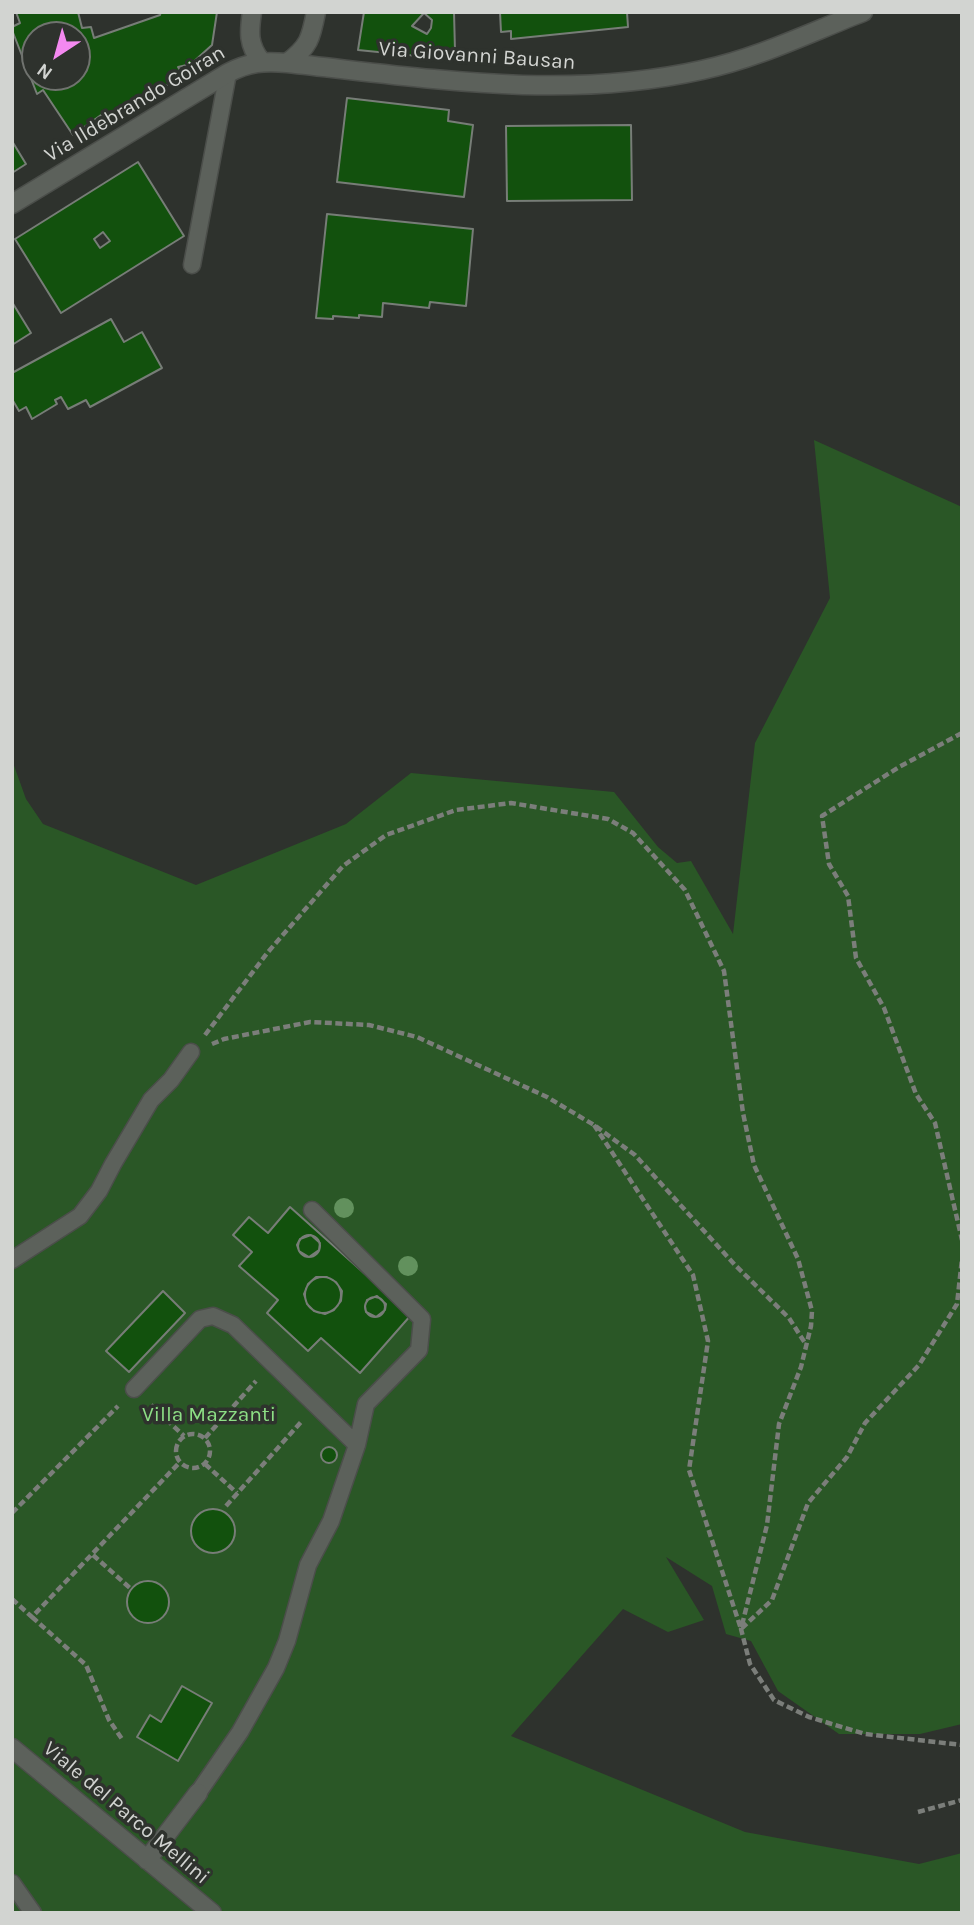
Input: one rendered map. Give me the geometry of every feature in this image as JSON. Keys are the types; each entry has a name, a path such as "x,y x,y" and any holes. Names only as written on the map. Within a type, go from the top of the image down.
{"street":[{"path":"252,12 248,35 253,51 261,61"},
{"path":"288,62 306,46 311,37 316,12"},
{"name":"Via Giovanni Bausan","path":"288,62 498,85 612,84 669,77 734,62 863,12"},
{"name":"Via Ildebrando Goiran","path":"12,204 243,65 261,61 288,62"},
{"name":"Viale del Parco Mellini","path":"12,1748 212,1913"},
{"path":"147,1860 198,1793"}],"lane":[{"path":"192,265 228,73"},
{"path":"12,1260 80,1216 99,1191 151,1100 171,1080 191,1052"},
{"path":"198,1793 240,1732 276,1668 287,1641 308,1565 331,1521 356,1445 366,1404 419,1350 422,1319 312,1210"},
{"path":"134,1389 200,1319 213,1316 233,1325 356,1445"},
{"path":"12,1883 33,1913"}],"path":[{"path":"962,733 899,767 822,816 829,864 848,896 856,958 884,1008 916,1094 934,1123 962,1240"},
{"path":"191,1052 268,953 343,866 386,835 456,810 511,803 608,819 633,833 685,890 724,971 743,1113 754,1165 798,1259 812,1311 801,1367 779,1424 767,1525 741,1629"},
{"path":"191,1052 224,1039 310,1022 369,1025 417,1037 547,1097 594,1125 635,1155 735,1265 789,1318 806,1344"},
{"path":"594,1125 693,1275 708,1341 689,1469 750,1664 774,1700 809,1717 865,1734 962,1745"},
{"path":"741,1629 772,1600 808,1503 847,1457 865,1423 919,1365 957,1304 962,1259"},
{"path":"205,1438 272,1364"},
{"path":"12,1513 134,1389 184,1436"},
{"path":"226,1506 315,1406"},
{"path":"195,1433 205,1438 211,1446 210,1456 205,1464 197,1468 180,1462 176,1448 184,1436 195,1433"},
{"path":"32,1617 180,1462"},
{"path":"205,1464 237,1493"},
{"path":"93,1555 131,1589"},
{"path":"12,1599 86,1665 109,1720 122,1739"},
{"path":"918,1812 962,1800"}],"green space":[{"name":"Villa Mazzanti","path":"814,440 962,507 962,1724 920,1734 839,1734 778,1691 751,1641 726,1634 712,1586 666,1557 704,1620 668,1632 623,1609 511,1736 745,1832 919,1864 962,1853 962,1913 12,1913 12,760 26,799 43,824 196,885 346,824 411,773 614,792 658,847 677,863 691,861 733,934 755,743 830,598"}],"building":[{"path":"16,12 78,12 80,21 21,21 21,53 12,27 20,23"},
{"path":"161,12 217,12 212,45 191,64 178,67 183,75 109,122 101,115 73,135 44,91 91,91 91,27 94,38 160,15"},
{"path":"364,12 454,12 455,51 448,59 358,50","holes":["424,13 432,20 427,34 412,26"]},
{"path":"500,12 627,12 628,27 511,39 511,31 501,32"},
{"path":"347,98 449,110 448,121 473,125 464,197 337,182"},
{"path":"631,125 632,200 507,201 506,126"},
{"path":"12,141 26,164 12,173"},
{"path":"138,162 184,236 61,313 15,239","holes":["103,232 110,241 100,248 94,239"]},
{"path":"327,214 473,229 466,306 430,302 429,308 383,303 382,317 359,315 359,318 316,318"},
{"path":"12,302 31,333 12,345"},
{"path":"111,319 124,342 142,332 162,368 90,407 86,400 68,409 61,397 55,400 57,404 32,419 26,407 19,411 12,399 12,373"},
{"path":"290,1207 411,1315 360,1373 321,1338 308,1351 267,1313 278,1300 239,1266 252,1252 233,1235 249,1217 268,1233","holes":["311,1235 320,1243 319,1250 309,1257 299,1251 297,1245 300,1239","316,1277 327,1277 336,1282 342,1291 341,1301 334,1310 325,1314 314,1311 307,1304 304,1294 308,1284","377,1296 386,1304 385,1310 376,1317 366,1312 367,1300"]},
{"path":"309,1235 317,1238 320,1246 317,1254 309,1257 301,1254 298,1246 301,1238"},
{"path":"323,1277 336,1282 341,1295 336,1308 323,1313 310,1308 305,1295 310,1282"},
{"path":"163,1291 185,1313 129,1372 106,1351"},
{"path":"371,1297 379,1297 385,1307 379,1317 371,1317 365,1311 365,1303"},
{"path":"326,1447 332,1447 337,1455 335,1461 326,1463 321,1458 321,1452"},
{"path":"213,1509 222,1510 229,1515 234,1522 234,1540 229,1547 222,1552 213,1553 204,1552 197,1547 192,1540 191,1531 192,1522 197,1515 204,1510"},
{"path":"148,1581 163,1587 169,1602 163,1617 148,1623 133,1617 127,1602 133,1587"},
{"path":"182,1686 212,1703 178,1761 137,1737 150,1715 161,1722"}]}
